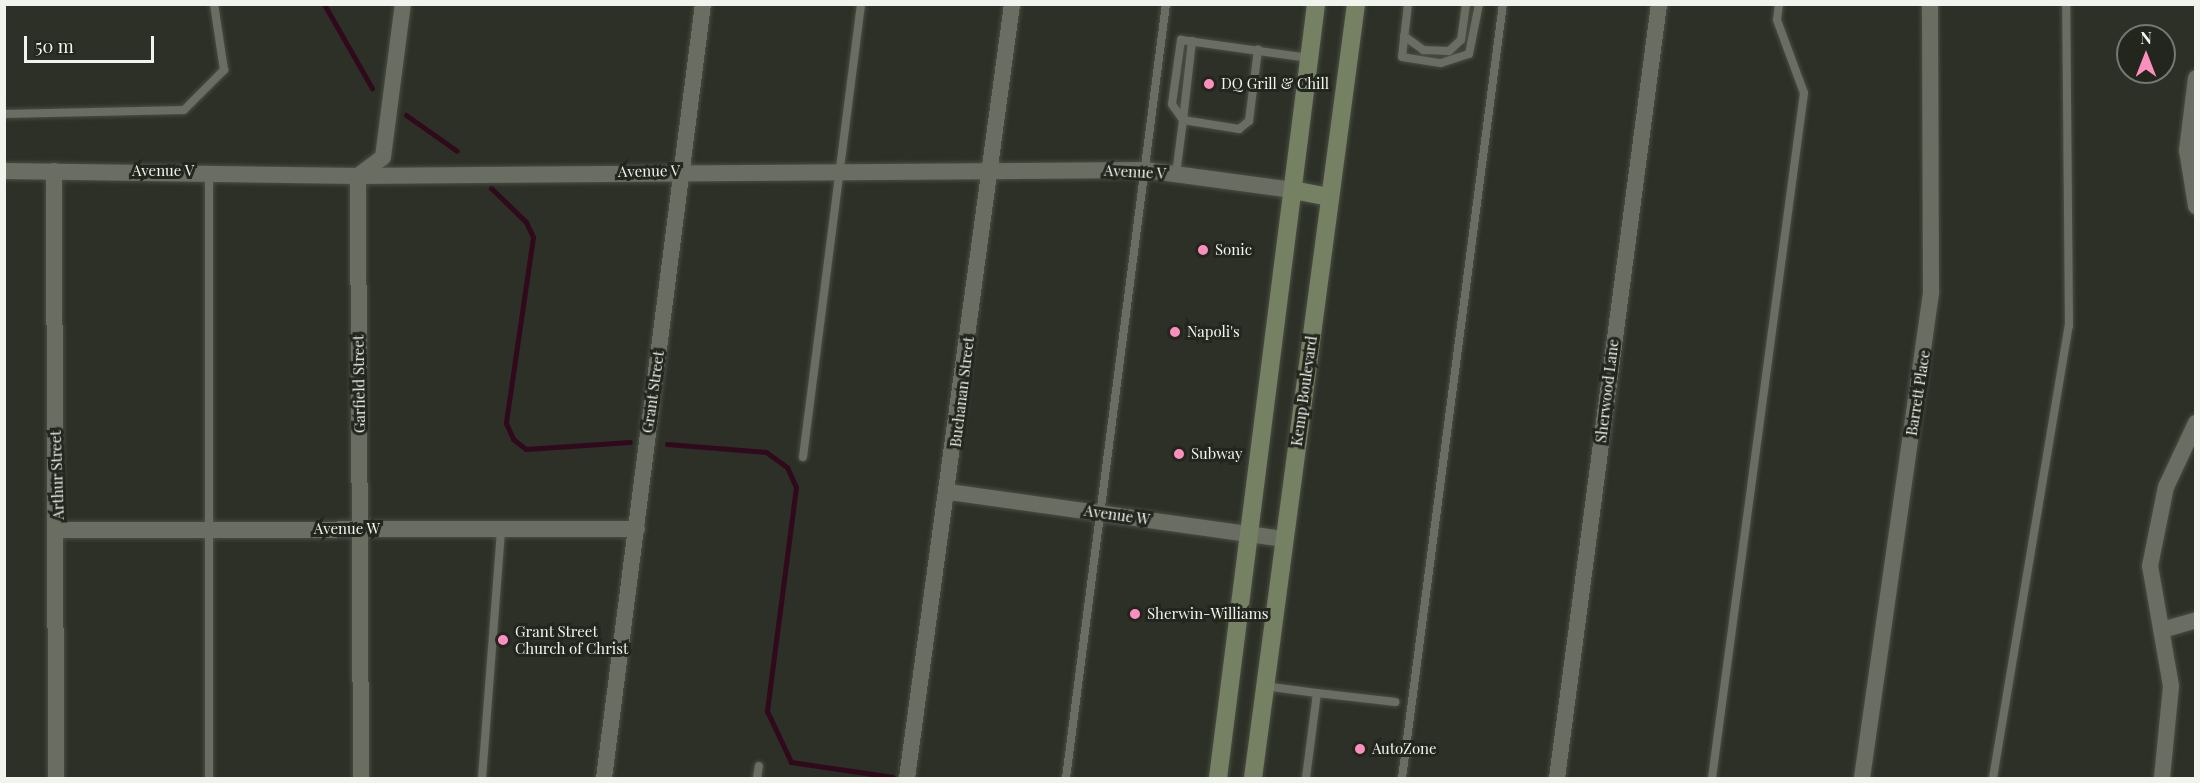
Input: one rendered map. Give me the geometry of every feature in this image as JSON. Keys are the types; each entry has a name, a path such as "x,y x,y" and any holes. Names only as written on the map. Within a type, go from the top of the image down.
{"main road":[{"path":"1218,778 1316,4"},
{"name":"Kemp Boulevard","path":"1253,778 1356,4"},
{"path":"1293,190 1330,197"}],"street":[{"path":"358,176 383,157 403,4"},
{"name":"Grant Street","path":"604,778 703,4"},
{"name":"Buchanan Street","path":"907,778 949,492 1012,4"},
{"name":"Sherwood Lane","path":"1557,778 1659,4"},
{"name":"Barrett Place","path":"1862,778 1930,303 1930,4"},
{"path":"2196,78 2187,150 2196,206"},
{"name":"Avenue V","path":"4,171 209,171 358,176 839,169 1145,170 1293,190"},
{"name":"Arthur Street","path":"54,171 58,530 56,778"},
{"name":"Garfield Street","path":"358,176 361,778"},
{"path":"2162,778 2171,705 2163,630 2150,566 2153,541 2175,462 2196,423"},
{"name":"Avenue W","path":"949,492 1284,538"},
{"name":"Avenue W","path":"58,530 637,529"},
{"path":"2163,630 2196,620"}],"lane":[{"path":"4,114 184,110 224,70 214,4"},
{"path":"803,457 861,4"},
{"path":"1066,778 1166,4"},
{"path":"1408,4 1402,57 1441,63 1459,59 1473,45 1479,4"},
{"path":"1404,36 1423,50 1449,51 1461,40 1466,4"},
{"path":"1402,778 1503,4"},
{"path":"1712,778 1804,93 1777,20 1779,4"},
{"path":"1993,778 2069,326 2066,4"},
{"path":"1176,174 1183,120 1172,105 1180,40 1310,58"},
{"path":"1183,120 1239,129 1249,121 1258,50"},
{"path":"209,171 207,530 209,778"},
{"path":"482,778 501,529"},
{"path":"1264,686 1395,702"},
{"path":"1306,778 1317,693"},
{"path":"757,778 759,766"}],"waterway":[{"path":"324,4 372,88"},
{"path":"406,115 457,151"},
{"path":"491,188 526,222 533,237 506,423 513,439 526,449 630,442"},
{"path":"667,444 766,452 787,467 796,487 767,711 791,762 893,777"}],"place":[{"name":"DQ Grill & Chill","path":"1209,84"},
{"name":"Sonic","path":"1203,250"},
{"name":"Napoli's","path":"1175,332"},
{"name":"Subway","path":"1179,454"},
{"name":"Sherwin-Williams","path":"1135,614"},
{"name":"Grant Street Church of Christ","path":"503,640"},
{"name":"AutoZone","path":"1360,749"}]}
